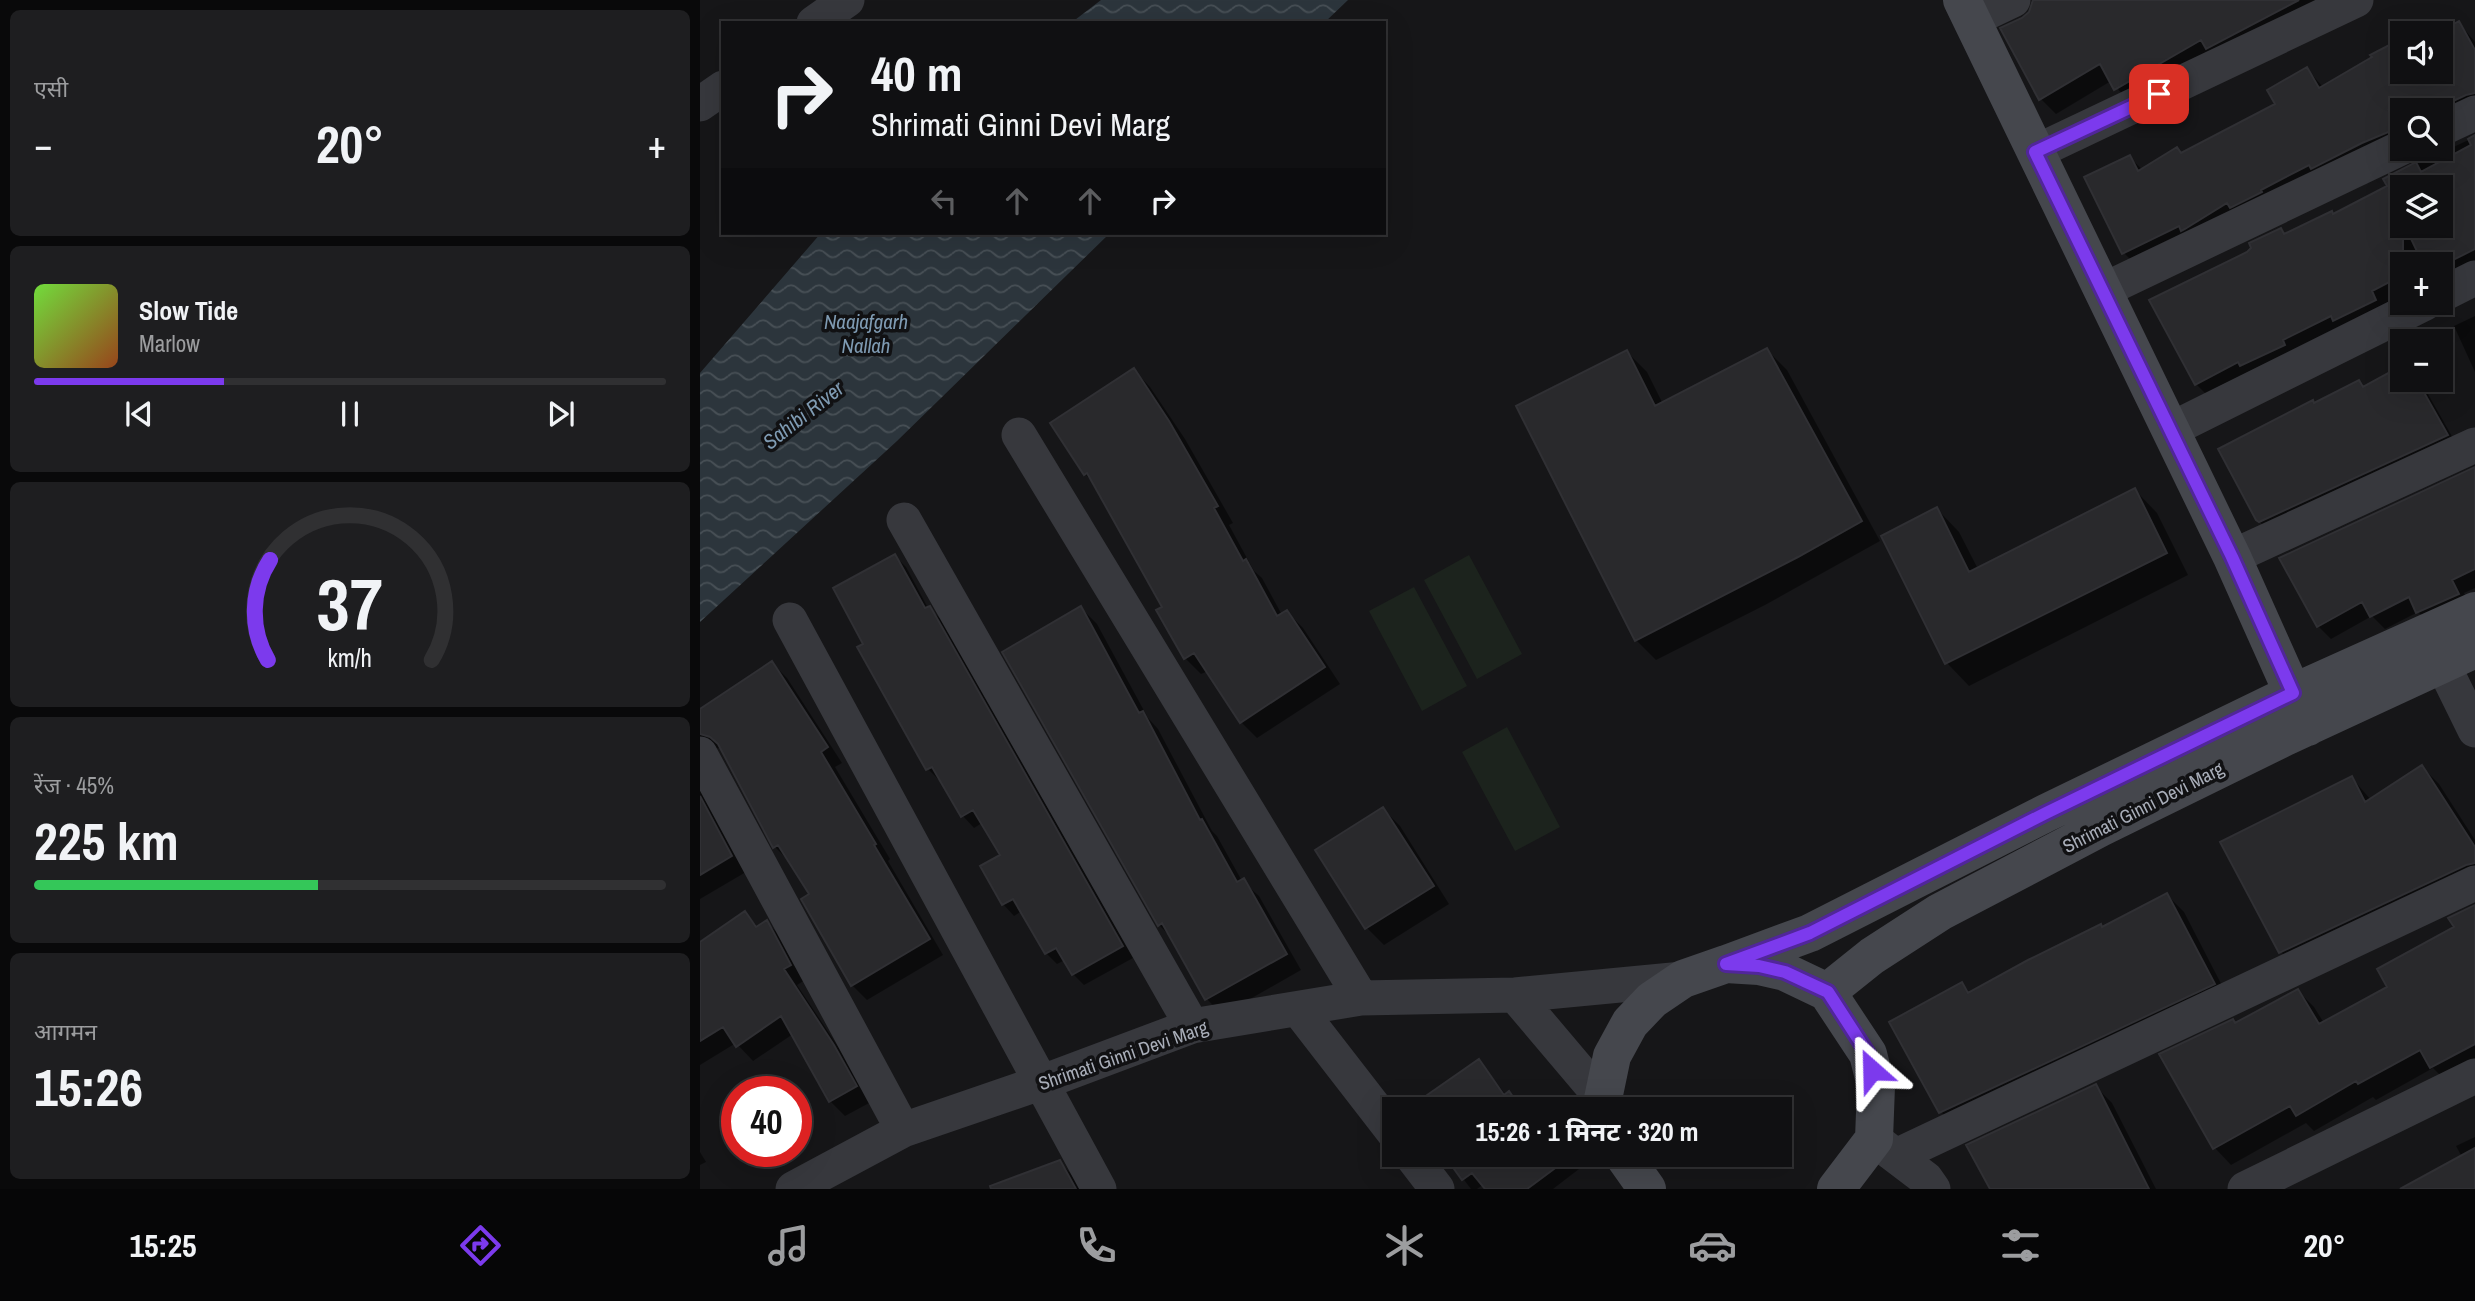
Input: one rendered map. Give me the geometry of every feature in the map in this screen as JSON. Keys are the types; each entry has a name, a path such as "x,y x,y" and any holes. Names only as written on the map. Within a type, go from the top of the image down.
{"street":[{"path":"817,21 847,0"},
{"path":"2013,0 1966,10 2232,557 2300,710"},
{"path":"2035,152 2356,0"},
{"path":"700,104 721,89"},
{"path":"2453,123 2475,113"},
{"path":"2104,290 2390,154"},
{"path":"2453,289 2475,278"},
{"path":"2170,430 2401,315"},
{"path":"1019,435 1361,998"},
{"path":"2232,557 2475,445"},
{"path":"904,520 1192,1026"},
{"name":"Shrimati Ginni Devi Marg","path":"1828,992 1872,956 1940,912 2102,827 2475,611"},
{"path":"790,620 1099,1189"},
{"path":"2459,657 2475,730"},
{"name":"Shrimati Ginni Devi Marg","path":"793,1189 903,1130 1043,1082 1192,1026 1361,998 1515,995 1683,979 1810,933 2046,813 2300,710 2459,657"},
{"path":"700,754 903,1130"},
{"path":"1836,1189 1885,1147 2475,883"},
{"path":"1726,964 1759,966 1785,972 1828,992 1868,1054 1877,1086 1885,1147 1926,1179 1933,1189"},
{"name":"Shrimati Ginni Devi Marg","path":"1605,1097 1612,1056 1630,1023 1652,1000 1683,979"},
{"path":"1515,995 1598,1097"},
{"path":"1299,1010 1382,1117"},
{"path":"2245,1189 2475,1076"},
{"path":"1420,1167 1437,1189"},
{"path":"1631,1167 1647,1189"}],"shaded area":[{"path":"1469,555 1522,654 1477,679 1424,580"},
{"path":"1414,587 1467,686 1422,711 1369,611"},
{"path":"1507,727 1560,827 1515,851 1462,752"}],"water":[{"path":"1101,0 1348,0 1326,21 1074,21"},
{"name":"Naajafgarh Nallah","path":"819,235 1108,235 897,441 700,622 700,373"}],"building":[{"path":"2033,0 2299,0 2206,49 2201,40 2114,90 2100,64 2039,100 2000,28 2022,18 2029,12"},
{"path":"2459,21 2475,50 2475,93 2453,101 2453,98 2390,98 2390,131 2311,169 2309,165 2230,208 2227,203 2181,231 2179,226 2122,254 2084,177 2130,155 2138,171 2177,147 2181,153 2275,104 2267,90 2307,67 2319,88 2390,45 2390,84 2453,84 2453,24"},
{"path":"2475,135 2475,249 2453,260 2453,252 2417,252 2411,238 2453,238 2453,175 2391,175 2416,162 2421,172 2441,161 2453,161 2453,155 2471,145 2468,139"},
{"path":"2390,175 2390,238 2403,238 2403,252 2390,252 2390,282 2372,291 2376,300 2333,321 2331,316 2283,340 2285,345 2240,366 2238,362 2195,385 2149,300 2247,252 2251,248 2249,243 2281,228 2284,234 2332,211 2333,214 2387,186 2383,179"},
{"path":"1767,348 1862,521 1635,641 1516,406 1627,350 1655,406"},
{"path":"1134,368 1169,421 1218,506 1214,508 1243,561 1246,559 1277,616 1287,610 1325,667 1240,723 1194,653 1184,659 1156,610 1162,607 1087,473 1084,475 1050,423"},
{"path":"2390,372 2390,392 2424,392 2448,435 2259,522 2256,520 2218,449 2313,400 2314,403 2359,380 2363,387"},
{"path":"2475,467 2475,569 2452,580 2459,594 2416,613 2409,597 2370,617 2362,602 2317,627 2279,558"},
{"path":"2135,488 2167,553 1945,664 1881,536 1937,507 1969,572"},
{"path":"895,554 925,608 930,606 1123,946 1072,975 1056,948 1045,954 1013,899 1002,905 980,866 1000,855 973,810 961,817 932,767 926,770 857,647 863,644 833,588"},
{"path":"1081,606 1139,713 1143,711 1200,820 1202,819 1237,882 1244,878 1287,954 1205,1000 1162,923 1158,926 1002,652"},
{"path":"772,661 828,747 821,752 930,939 851,986 801,899 809,894 778,845 773,848 718,744 710,737 700,734 700,709"},
{"path":"2422,765 2475,847 2475,863 2279,953 2220,842 2352,776 2365,802"},
{"path":"700,796 732,856 700,875"},
{"path":"1383,807 1434,886 1365,929 1315,850"},
{"path":"2167,893 2215,984 1939,1113 1889,1022 1962,982 1968,993 2028,960 2101,924 2102,927"},
{"path":"2475,905 2475,1044 2430,1068 2420,1050 2358,1084 2356,1081 2296,1116 2290,1106 2213,1149 2159,1054 2233,1019 2235,1023 2298,989 2319,1024 2387,987 2377,969 2454,927 2448,918"},
{"path":"745,911 756,927 767,920 791,965 784,969 834,1045 857,1086 829,1102 781,1016 736,1047 723,1027 700,1041 700,942"},
{"path":"1479,1059 1504,1095 1509,1091 1513,1097 1424,1097"},
{"path":"2096,1084 2149,1189 1990,1189 1966,1145"},
{"path":"2475,1148 2475,1189 2400,1189"},
{"path":"1060,1160 1076,1189 991,1189 990,1186"},
{"path":"1453,1167 1557,1167 1527,1189 1485,1189 1472,1173 1462,1180"}],"route":[{"path":"1872,1070 1868,1054 1828,992 1785,972 1759,966 1726,964 1810,933 2046,813 2293,693 2232,557 2035,152 2159,94"}],"water label":[{"name":"Sahibi River","path":"803,415"}]}
